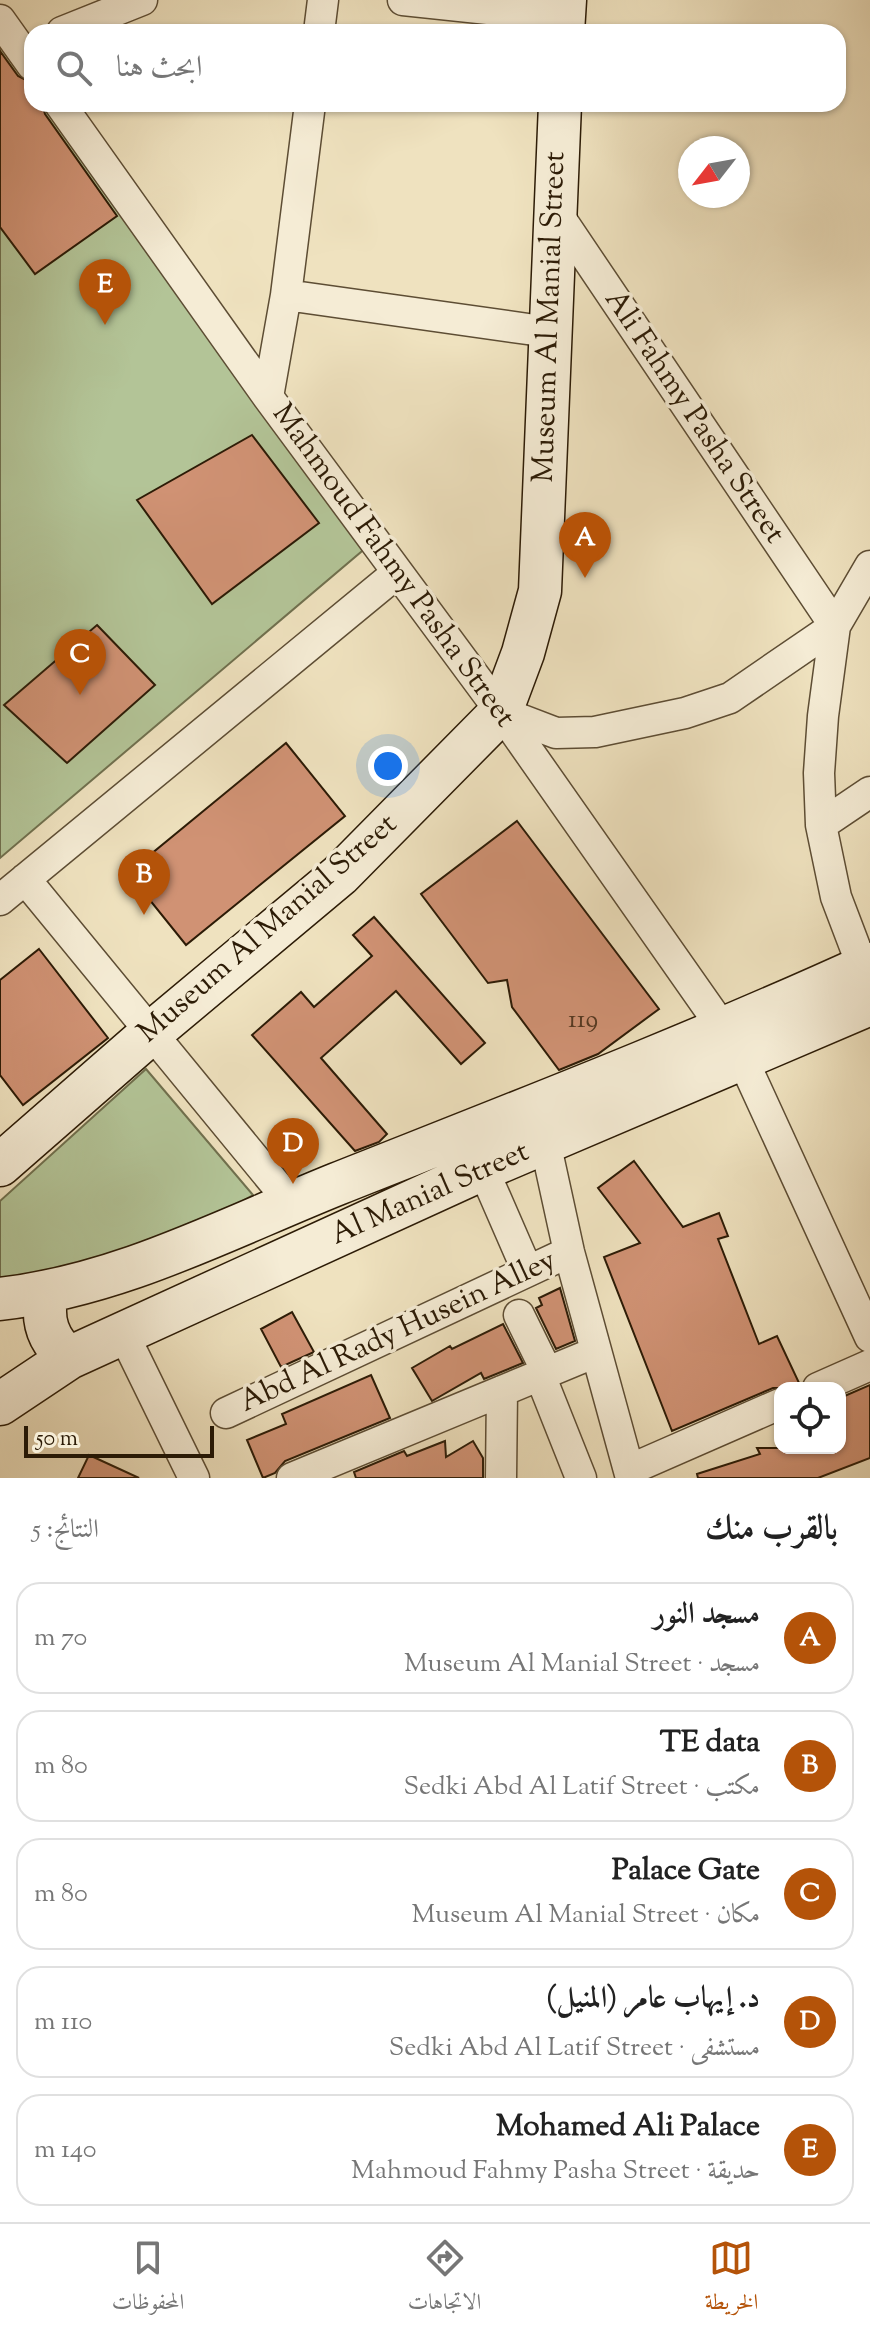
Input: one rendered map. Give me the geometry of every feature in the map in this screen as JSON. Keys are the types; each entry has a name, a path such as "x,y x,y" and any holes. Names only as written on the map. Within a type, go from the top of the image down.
{"street":[{"path":"82,24 142,0"},
{"path":"320,24 323,0"},
{"path":"403,0 564,16"},
{"path":"0,20 24,48"},
{"name":"Mahmoud Fahmy Pasha Street","path":"66,112 268,397 501,712 733,1044 870,1337"},
{"path":"268,397 286,295 309,112"},
{"name":"Museum Al Manial Street","path":"0,1165 151,1033 340,875 501,712 523,653 540,591 560,112"},
{"name":"Ali Fahmy Pasha Street","path":"554,209 835,626"},
{"path":"286,295 549,332"},
{"path":"868,978 836,897 821,825 819,773 835,626 870,566"},
{"path":"0,900 397,573"},
{"path":"501,712 556,733 595,732 685,713 730,698 835,626"},
{"path":"821,825 870,792"},
{"path":"25,879 291,1203"},
{"name":"Al Manial Street","path":"0,1404 69,1358 545,1142 868,978"},
{"name":"Al Manial Street","path":"0,1299 47,1294 182,1251 291,1203 733,1044"},
{"path":"545,1142 569,1252 630,1474 774,1407"},
{"path":"483,1169 527,1270"},
{"name":"Abd Al Rady Husein Alley","path":"226,1413 569,1252"},
{"path":"47,1294 44,1317 47,1329 59,1350 69,1358"},
{"path":"519,1315 581,1478"},
{"path":"123,1333 194,1478"},
{"path":"292,1478 596,1352"},
{"path":"832,1382 870,1365"},
{"path":"501,1478 502,1391"}],"green space":[{"path":"0,29 24,63 24,112 59,112 368,546 0,858"},
{"path":"146,1069 253,1195 219,1214 120,1257 0,1280 0,1201"}],"building":[{"path":"0,51 18,76 24,79 24,112 44,112 117,216 35,274 0,227"},
{"path":"252,435 319,523 212,604 137,500"},
{"path":"97,625 155,685 67,763 4,705"},
{"path":"286,743 345,816 186,945 128,873"},
{"path":"517,821 659,1009 598,1054 559,1070 512,1007 507,980 488,983 421,894"},
{"path":"374,917 485,1043 461,1064 396,991 321,1058 387,1134 379,1142 355,1151 252,1035 301,992 314,1007 372,956 353,935"},
{"path":"39,949 108,1038 23,1105 0,1075 0,980"},
{"path":"634,1161 683,1227 719,1213 728,1236 718,1239 759,1344 777,1336 799,1382 774,1382 774,1388 672,1431 604,1257 640,1243 598,1188"},
{"path":"560,1288 575,1341 556,1349 536,1308 542,1305 539,1298"},
{"path":"292,1312 314,1352 281,1367 261,1329"},
{"path":"503,1324 523,1363 484,1379 481,1373 432,1401 412,1368 450,1346 452,1349"},
{"path":"371,1375 390,1418 285,1461 275,1473 263,1478 247,1440 286,1424 282,1414"},
{"path":"870,1385 870,1458 818,1478 698,1478 697,1474 760,1454 757,1448 774,1448 774,1454 846,1454 846,1395"},
{"path":"445,1441 446,1457 473,1441 483,1458 483,1478 356,1478 354,1472 404,1451 407,1456"},
{"path":"89,1455 139,1478 78,1478"}],"place":[{"name":"Mohamed Ali Palace","path":"105,325"},
{"name":"مسجد النور","path":"585,578"},
{"name":"Palace Gate","path":"80,695"},
{"name":"TE data","path":"144,915"},
{"name":"د. إيهاب عامر (المنيل)","path":"293,1184"}]}
